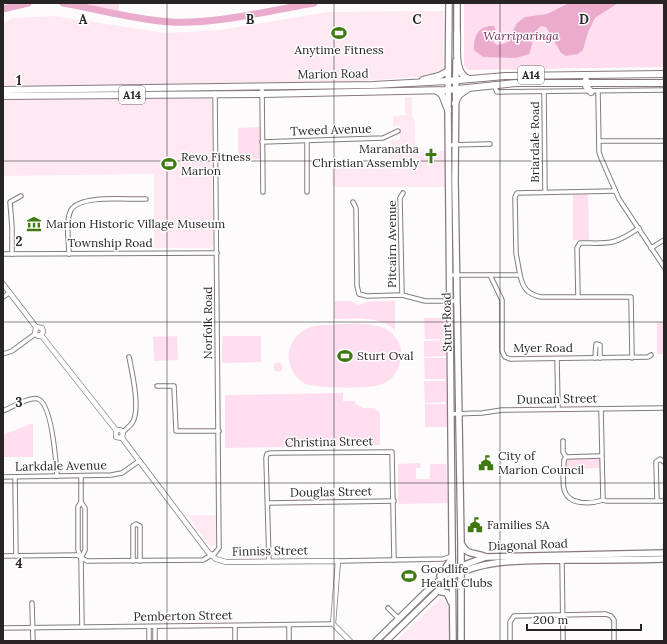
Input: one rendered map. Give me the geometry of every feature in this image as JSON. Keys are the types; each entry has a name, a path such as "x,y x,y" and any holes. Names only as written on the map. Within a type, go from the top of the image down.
{"main road":[{"name":"Sturt Road","path":"449,5 448,110 452,144"},
{"name":"Sturt Road","path":"453,641 450,275 452,144 456,89 457,5"},
{"path":"457,33 459,70 462,76 470,79"},
{"path":"403,84 439,76 448,71"},
{"path":"631,74 630,79 639,84"},
{"name":"Marion Road","path":"3,90 403,84 505,76 664,74"},
{"path":"591,75 586,78 585,83 586,87 591,92"},
{"name":"Marion Road","path":"3,96 262,94 448,90 494,85 664,83"},
{"path":"314,86 327,92"},
{"path":"455,103 459,95 470,87"},
{"path":"437,90 442,95 448,110"},
{"name":"Sturt Road","path":"452,181 457,275 461,641"},
{"path":"461,543 464,550 470,554 486,557"},
{"name":"Diagonal Road","path":"382,641 388,639 453,576 461,572 487,564 514,561 664,553"},
{"path":"427,591 447,568 453,555"},
{"name":"Diagonal Road","path":"376,641 427,591 453,569 486,557 664,559"},
{"path":"438,591 447,594 453,608"}],"street":[{"name":"Marion Road","path":"494,85 497,92 598,92 664,90"},
{"name":"Norfolk Road","path":"211,556 217,551 219,544 215,87"},
{"path":"262,87 263,192"},
{"name":"Briardale Road","path":"544,92 545,192"},
{"path":"598,92 599,152 615,191 664,267"},
{"name":"Tweed Avenue","path":"262,142 307,142 383,138 398,131"},
{"path":"599,141 664,141"},
{"path":"307,142 307,192"},
{"path":"452,144 490,144"},
{"path":"615,191 517,193 515,197 516,253 520,275 525,289 534,296 631,297 632,358"},
{"name":"Pitcairn Avenue","path":"402,295 400,198 403,193"},
{"path":"12,254 10,202 21,196"},
{"path":"69,254 69,218 71,210 76,204 87,200 146,199"},
{"path":"353,202 356,208 358,292 363,296 402,295 425,301 457,301"},
{"path":"578,297 577,248 580,243 618,242 638,228"},
{"path":"652,248 664,240"},
{"name":"Township Road","path":"3,254 217,252"},
{"path":"450,275 520,275"},
{"name":"Myer Road","path":"490,275 502,300 502,351 505,357 510,359 632,358 648,357 651,355"},
{"path":"3,284 36,327 41,327 43,329 42,335 116,430 116,437 122,438 211,556 203,560 140,561 87,561 77,555 3,556"},
{"path":"3,297 9,293"},
{"path":"3,354 12,351 35,334 36,327"},
{"path":"35,334 38,336 42,335"},
{"path":"594,358 596,344 600,345 600,358"},
{"path":"122,438 123,432 132,423 136,410 134,380 129,357"},
{"path":"557,359 558,409"},
{"path":"157,386 174,386 176,431 219,431"},
{"path":"3,411 33,398 39,399 43,402 50,423 56,459 57,476"},
{"name":"Duncan Street","path":"451,414 502,410 664,408"},
{"path":"601,409 603,500"},
{"path":"116,430 123,432"},
{"path":"563,441 563,452 566,457"},
{"name":"Christina Street","path":"268,503 267,454 318,452 392,452 394,501"},
{"path":"566,457 601,456"},
{"path":"566,457 564,460 564,486 566,493 579,503 594,503 603,500 606,502 664,501"},
{"path":"657,501 656,462 660,459 664,462"},
{"name":"Larkdale Avenue","path":"3,477 111,476 122,473 139,461"},
{"path":"81,476 81,502 78,507 78,550 81,558 82,627"},
{"path":"15,477 16,556"},
{"path":"394,501 394,560"},
{"name":"Douglas Street","path":"268,503 394,501"},
{"path":"81,502 85,508 85,550 81,558"},
{"path":"268,503 269,561"},
{"path":"133,561 133,526 136,524 140,526 140,561"},
{"name":"Finniss Street","path":"211,556 226,562 436,559 453,555"},
{"path":"562,558 563,641"},
{"path":"338,561 333,624 350,641"},
{"path":"32,603 33,641"},
{"path":"388,608 399,619"},
{"path":"510,641 510,622 514,616 606,614 612,616 614,620 614,641"},
{"name":"Pemberton Street","path":"3,628 333,624"},
{"path":"289,625 289,641"},
{"path":"235,626 235,641"},
{"path":"149,627 149,641"},
{"path":"155,627 155,641"}],"shaded area":[{"path":"569,3 618,3 595,18 588,32 583,50 578,54 566,56 561,53 546,27 541,26 536,31 529,54 516,58 483,57 474,50 476,36 484,27 494,26 496,31 493,42 497,45 506,43 517,23 525,17 547,14"},
{"path":"444,11 443,69 434,76 328,83 3,87 3,23 12,18 53,16 166,33 219,30 328,12"},
{"path":"209,97 212,101 213,245 211,248 154,248 154,174 3,176 3,100"},
{"path":"405,97 412,97 412,117 415,121 415,151 446,151 446,187 332,187 332,164 390,164 390,140 400,140 400,126 393,126 393,116 405,115"},
{"path":"187,515 216,515 216,545 211,547"},
{"path":"442,597 449,609 449,641 396,641"}],"green space":[{"path":"73,3 119,3 119,11"},
{"name":"Warriparinga","path":"464,3 664,3 664,67 469,70 464,66"},
{"path":"261,127 261,159 238,159 238,128"},
{"path":"573,194 588,194 589,240 573,240"},
{"path":"334,301 351,301 358,305 371,301 395,301 395,330 388,325 374,320 334,319"},
{"path":"424,318 446,318 446,339 425,339"},
{"path":"657,322 664,322 664,354 657,354"},
{"name":"Sturt Oval","path":"353,323 376,325 386,329 394,336 401,348 400,362 395,374 390,380 383,384 364,387 340,388 316,386 302,382 294,374 290,365 290,347 301,332 310,327"},
{"path":"177,336 178,360 154,361 153,337"},
{"path":"222,336 261,336 261,362 222,363"},
{"path":"446,340 446,356 424,357 424,341"},
{"path":"424,358 446,358 446,379 425,379"},
{"path":"278,362 283,367 278,372 273,367"},
{"path":"424,381 446,381 447,402 425,403"},
{"path":"343,393 343,401 355,401 356,404 363,408 374,408 380,413 380,445 225,448 225,395"},
{"path":"425,404 447,404 447,427 425,427"},
{"path":"33,423 33,457 3,457 3,435"},
{"path":"601,456 601,468 565,469 567,458"},
{"path":"420,463 421,468 416,468 416,479 430,479 430,464 446,464 448,503 398,504 398,464"}],"waterway":[{"path":"3,9 28,3"},
{"path":"63,3 144,19 171,22 224,19 314,3"}],"place":[{"name":"Anytime Fitness","path":"339,33"},
{"name":"Maranatha Christian Assembly","path":"431,156"},
{"name":"Revo Fitness Marion","path":"169,164"},
{"name":"Marion Historic Village Museum","path":"34,224"},
{"name":"Sturt Oval","path":"345,356"},
{"name":"City of Marion Council","path":"486,463"},
{"name":"Families SA","path":"475,525"},
{"name":"Goodlife Health Clubs","path":"409,576"}]}
